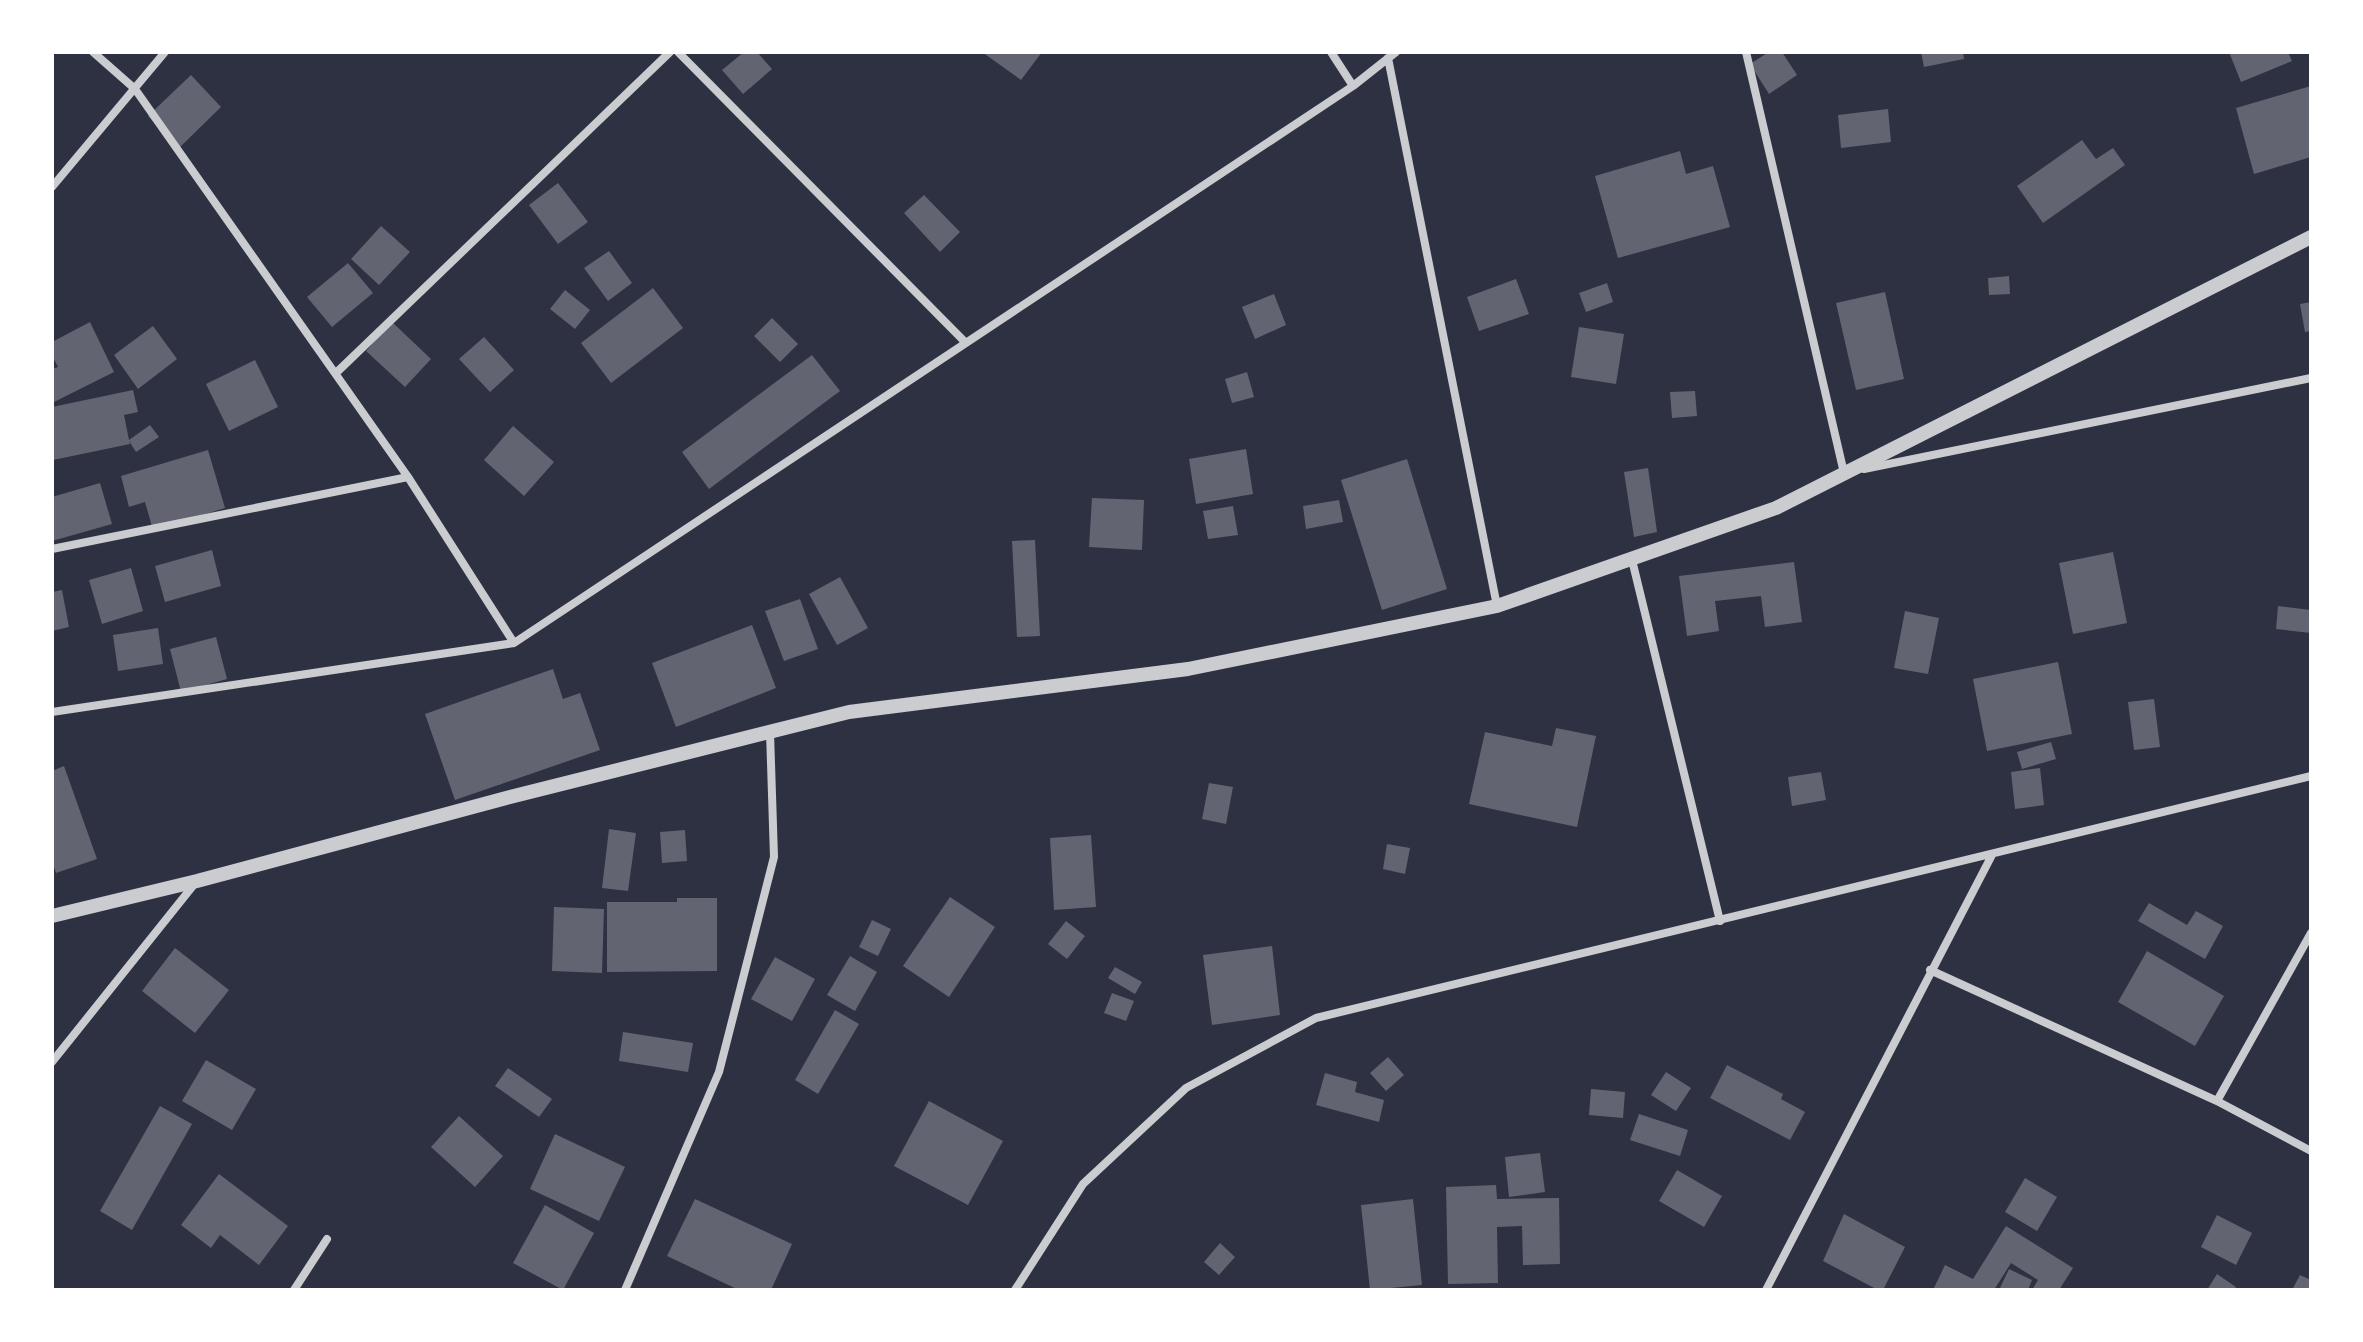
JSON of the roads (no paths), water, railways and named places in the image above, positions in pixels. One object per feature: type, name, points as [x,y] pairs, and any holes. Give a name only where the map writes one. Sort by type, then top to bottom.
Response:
[{"type":"street","points":[[93,52],[135,89],[408,477],[514,643]]},
{"type":"street","points":[[52,187],[165,52]]},
{"type":"street","points":[[336,373],[670,52]]},
{"type":"street","points":[[678,52],[966,343]]},
{"type":"street","points":[[1331,52],[1353,86]]},
{"type":"street","points":[[1746,52],[1844,473]]},
{"type":"street","points":[[52,712],[514,643],[1353,86],[1392,55],[1497,606]]},
{"type":"street","points":[[52,916],[849,712],[1188,669],[1497,606],[1776,508],[2311,237]]},
{"type":"street","points":[[1844,473],[2311,378]]},
{"type":"street","points":[[52,549],[408,477]]},
{"type":"street","points":[[1632,560],[1720,921]]},
{"type":"street","points":[[625,1290],[719,1072],[774,857],[770,732]]},
{"type":"street","points":[[1015,1290],[1083,1184],[1186,1088],[1316,1018],[2311,776]]},
{"type":"street","points":[[1766,1290],[1992,855]]},
{"type":"street","points":[[52,1062],[197,881]]},
{"type":"street","points":[[2217,1101],[2311,933]]},
{"type":"street","points":[[1930,970],[2217,1101],[2311,1151]]},
{"type":"street","points":[[294,1290],[327,1239]]}]
